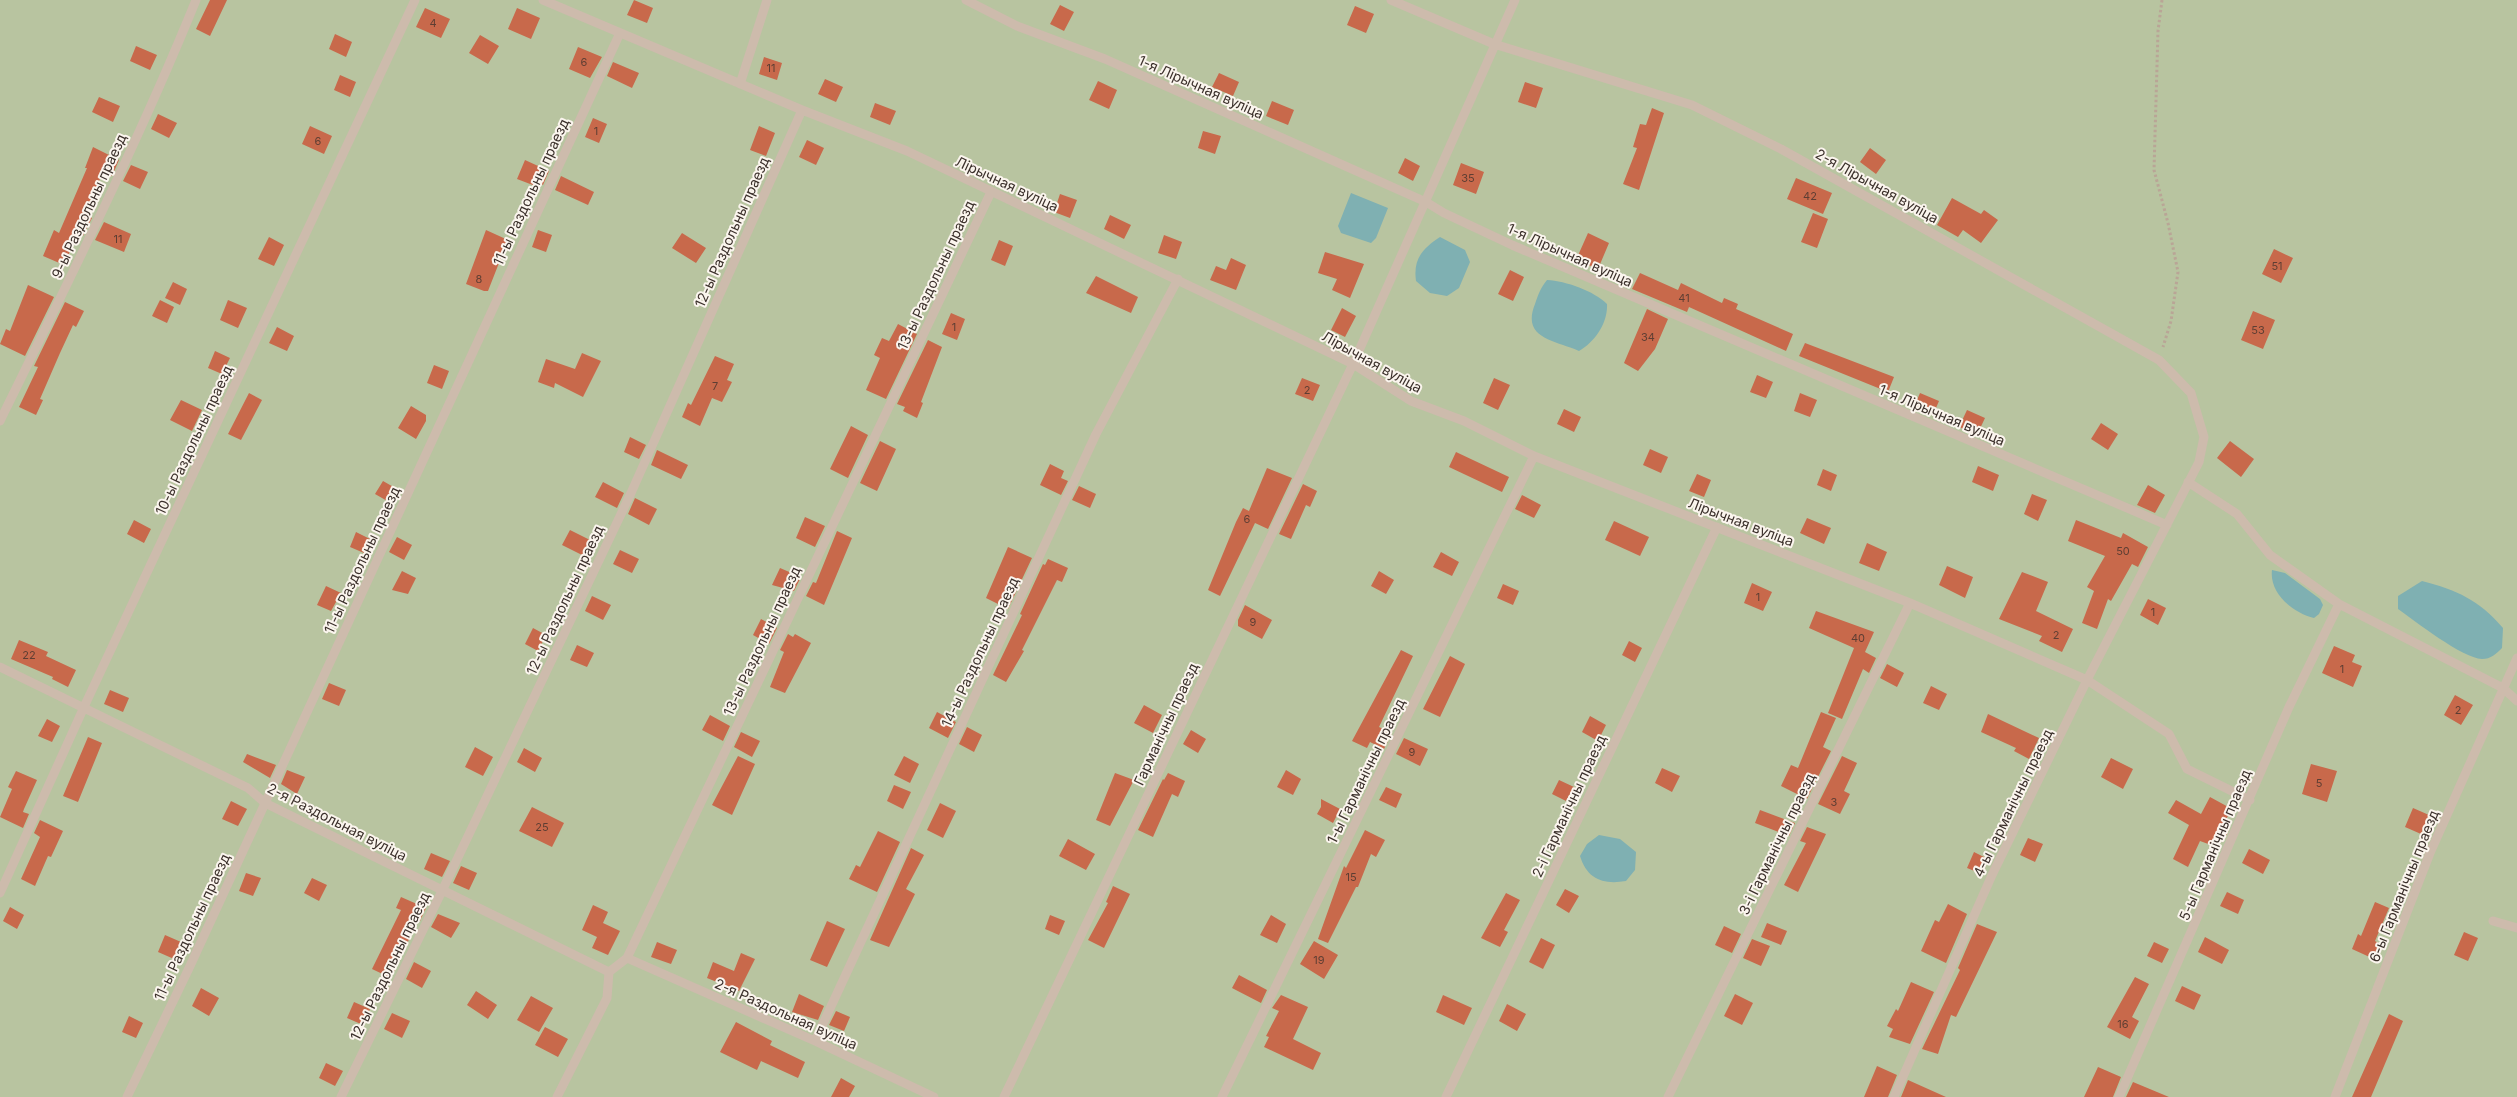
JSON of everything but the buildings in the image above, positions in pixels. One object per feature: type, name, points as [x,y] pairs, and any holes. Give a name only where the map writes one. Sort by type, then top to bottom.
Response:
[{"type":"lane","name":"9-ы Раздольны праезд","points":[[0,421],[85,248],[172,59],[196,0]]},
{"type":"lane","name":"10-ы Раздольны праезд","points":[[0,893],[84,707],[415,0]]},
{"type":"lane","name":"Лірычная вуліца","points":[[543,0],[802,110],[907,151],[1353,364],[1411,401],[1464,421],[1534,456],[1910,603],[2087,680],[2169,734],[2187,769],[2250,800]]},
{"type":"lane","points":[[740,84],[767,0]]},
{"type":"lane","name":"1-я Лірычная вуліца","points":[[966,0],[1017,26],[1105,59],[1426,202],[1444,213],[1512,245],[2167,526]]},
{"type":"lane","name":"2-я Лірычная вуліца","points":[[1391,0],[1494,44],[1692,105],[1789,153],[2159,360],[2191,393],[2204,437],[2199,462],[2167,526]]},
{"type":"lane","name":"Гарманічны праезд","points":[[1004,1097],[1353,364],[1515,0]]},
{"type":"lane","name":"11-ы Раздольны праезд","points":[[127,1097],[265,803],[620,33]]},
{"type":"lane","name":"12-ы Раздольны праезд","points":[[341,1097],[442,891],[631,493],[802,110]]},
{"type":"lane","name":"13-ы Раздольны праезд","points":[[609,972],[627,958],[991,192]]},
{"type":"lane","name":"14-ы Раздольны праезд","points":[[816,1041],[1096,434],[1178,279]]},
{"type":"lane","name":"1-ы Гарманічны праезд","points":[[1222,1097],[1534,456]]},
{"type":"lane","points":[[2188,482],[2237,514],[2270,555],[2339,604],[2503,688],[2517,701]]},
{"type":"lane","name":"4-ы Гарманічны праезд","points":[[1894,1097],[1992,875],[2087,680],[2167,526]]},
{"type":"lane","name":"2-і Гарманічны праезд","points":[[1446,1097],[1717,527]]},
{"type":"lane","name":"3-і Гарманічны праезд","points":[[1668,1097],[1910,603]]},
{"type":"lane","name":"5-ы Гарманічны праезд","points":[[2119,1097],[2289,707],[2339,604]]},
{"type":"lane","name":"6-ы Гарманічны праезд","points":[[2335,1097],[2430,853],[2517,658]]},
{"type":"lane","name":"2-я Раздольная вуліца","points":[[0,667],[248,788],[265,803],[609,972]]},
{"type":"lane","points":[[2493,920],[2517,928]]},
{"type":"lane","name":"2-я Раздольная вуліца","points":[[627,958],[816,1041],[934,1097]]},
{"type":"lane","points":[[557,1097],[607,998],[609,972]]},
{"type":"path","points":[[2159,360],[2171,321],[2178,272],[2154,170],[2158,31],[2162,0]]},
{"type":"green space","points":[[0,0],[2517,0],[2517,1097],[0,1097]]},
{"type":"water","points":[[1351,193],[1388,208],[1376,238],[1371,243],[1341,233],[1338,226]]},
{"type":"water","points":[[1440,237],[1465,250],[1470,262],[1459,288],[1447,296],[1430,293],[1416,281],[1415,273],[1420,255]]},
{"type":"water","points":[[1547,280],[1563,282],[1579,288],[1595,295],[1607,304],[1603,325],[1590,343],[1579,351],[1551,341],[1536,331],[1533,325],[1532,316],[1535,304]]},
{"type":"water","points":[[2272,570],[2285,573],[2320,599],[2323,605],[2319,614],[2314,618],[2298,612],[2284,601],[2274,586]]},
{"type":"water","points":[[2422,581],[2457,592],[2485,610],[2503,628],[2502,648],[2488,658],[2473,657],[2451,646],[2398,609],[2398,596]]},
{"type":"water","points":[[1599,835],[1620,839],[1636,852],[1635,870],[1626,881],[1610,882],[1597,879],[1583,864],[1580,856],[1587,844]]}]
